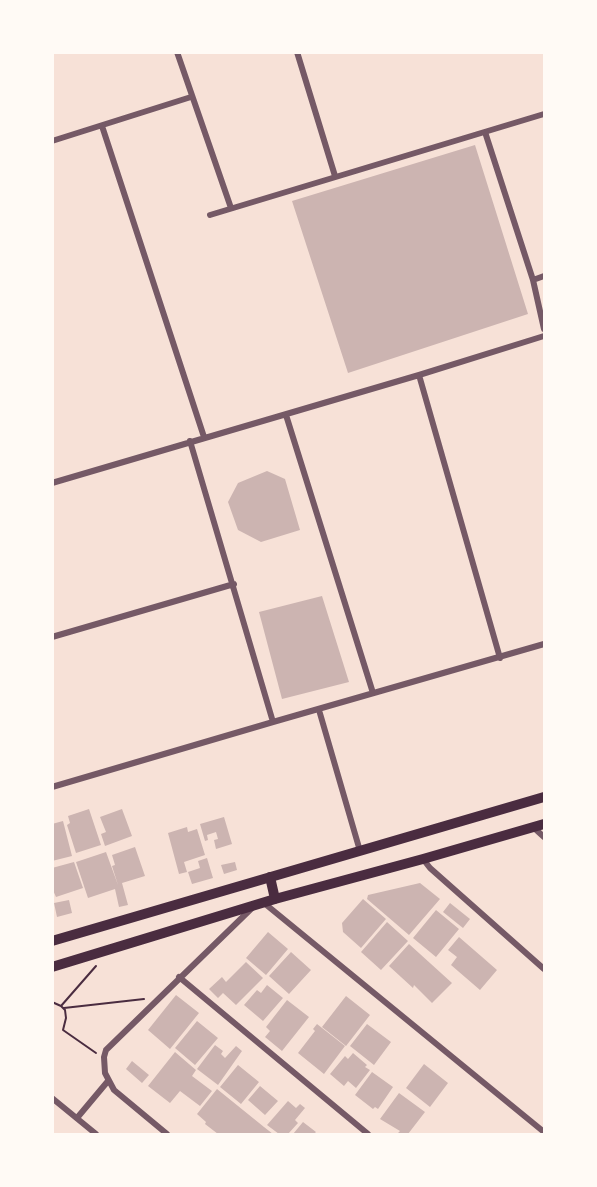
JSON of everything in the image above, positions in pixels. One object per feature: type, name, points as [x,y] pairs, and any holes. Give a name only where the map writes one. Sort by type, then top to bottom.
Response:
[{"type":"main road","points":[[52,941],[544,797]]},
{"type":"main road","points":[[52,968],[275,898],[423,860],[539,826]]},
{"type":"main road","points":[[270,877],[275,898]]},
{"type":"street","points":[[177,52],[231,208]]},
{"type":"street","points":[[300,53],[335,176]]},
{"type":"street","points":[[52,141],[191,97]]},
{"type":"street","points":[[210,215],[544,114]]},
{"type":"street","points":[[102,126],[204,437]]},
{"type":"street","points":[[485,132],[533,280],[544,329]]},
{"type":"street","points":[[533,280],[544,276]]},
{"type":"street","points":[[52,483],[190,441],[286,415],[544,336]]},
{"type":"street","points":[[419,375],[500,658]]},
{"type":"street","points":[[286,415],[373,693]]},
{"type":"street","points":[[190,441],[273,722]]},
{"type":"street","points":[[52,637],[234,584]]},
{"type":"street","points":[[52,787],[544,644]]},
{"type":"street","points":[[319,710],[360,851]]},
{"type":"street","points":[[539,826],[544,837]]},
{"type":"street","points":[[423,860],[544,969]]},
{"type":"street","points":[[167,1134],[121,1097],[108,1081],[104,1057],[110,1044],[259,904],[544,1132]]},
{"type":"street","points":[[179,977],[368,1134]]},
{"type":"street","points":[[77,1118],[108,1081]]},
{"type":"street","points":[[52,1098],[96,1134]]},
{"type":"path","points":[[63,1007],[110,950]]},
{"type":"path","points":[[52,1002],[63,1007],[158,998]]},
{"type":"path","points":[[63,1007],[66,1014],[63,1030],[86,1048],[104,1057]]},
{"type":"building","points":[[475,145],[528,314],[348,373],[292,201]]},
{"type":"building","points":[[267,471],[285,479],[300,530],[261,542],[238,530],[228,502],[238,483]]},
{"type":"building","points":[[322,596],[349,682],[282,699],[259,612]]},
{"type":"building","points":[[89,809],[101,845],[76,853],[67,825],[70,823],[68,816]]},
{"type":"building","points":[[122,809],[132,836],[105,846],[101,834],[106,832],[100,817]]},
{"type":"building","points":[[224,817],[232,844],[216,849],[214,840],[218,839],[216,832],[207,835],[208,840],[205,841],[200,824]]},
{"type":"building","points":[[63,821],[72,856],[52,861],[52,824]]},
{"type":"building","points":[[187,827],[188,832],[197,829],[205,855],[184,862],[187,872],[179,874],[168,833]]},
{"type":"building","points":[[135,847],[145,876],[122,883],[128,905],[119,907],[115,889],[88,898],[76,862],[106,852],[118,885],[112,866],[115,865],[112,855]]},
{"type":"building","points":[[207,858],[213,878],[192,884],[188,872],[200,868],[198,861]]},
{"type":"building","points":[[74,862],[83,888],[56,897],[52,888],[52,868]]},
{"type":"building","points":[[235,862],[237,870],[224,874],[221,865]]},
{"type":"building","points":[[420,883],[440,899],[409,935],[367,899],[368,895]]},
{"type":"building","points":[[363,899],[386,919],[361,948],[343,932],[342,923]]},
{"type":"building","points":[[69,900],[72,913],[57,917],[54,903]]},
{"type":"building","points":[[450,903],[470,919],[463,928],[443,912]]},
{"type":"building","points":[[436,910],[459,929],[436,957],[413,938]]},
{"type":"building","points":[[387,922],[408,941],[381,970],[361,952]]},
{"type":"building","points":[[268,932],[288,949],[266,975],[246,958]]},
{"type":"building","points":[[459,937],[497,970],[480,990],[451,965],[457,957],[448,950]]},
{"type":"building","points":[[409,944],[452,983],[432,1003],[414,985],[413,988],[389,966]]},
{"type":"building","points":[[291,952],[311,970],[289,994],[269,976]]},
{"type":"building","points":[[246,962],[263,978],[236,1005],[223,993],[218,998],[209,989],[222,977],[226,982]]},
{"type":"building","points":[[267,985],[283,998],[263,1021],[244,1005],[257,990],[261,993]]},
{"type":"building","points":[[176,995],[199,1013],[170,1049],[148,1030]]},
{"type":"building","points":[[346,996],[370,1015],[346,1046],[322,1027]]},
{"type":"building","points":[[287,1000],[309,1017],[282,1051],[265,1037],[270,1031],[266,1027]]},
{"type":"building","points":[[197,1021],[218,1038],[195,1065],[175,1048]]},
{"type":"building","points":[[317,1024],[345,1046],[324,1074],[298,1053],[315,1031],[313,1029]]},
{"type":"building","points":[[367,1024],[391,1042],[374,1065],[350,1046]]},
{"type":"building","points":[[215,1045],[223,1051],[221,1054],[225,1058],[236,1046],[242,1051],[218,1085],[197,1069]]},
{"type":"building","points":[[175,1052],[196,1070],[192,1076],[212,1091],[200,1106],[180,1091],[170,1103],[148,1086]]},
{"type":"building","points":[[353,1053],[370,1070],[356,1088],[348,1081],[344,1086],[330,1074],[345,1056],[348,1059]]},
{"type":"building","points":[[132,1061],[149,1075],[142,1083],[126,1069]]},
{"type":"building","points":[[424,1064],[448,1083],[430,1107],[406,1088]]},
{"type":"building","points":[[238,1065],[259,1082],[241,1104],[220,1087]]},
{"type":"building","points":[[372,1072],[393,1087],[378,1109],[375,1107],[373,1109],[355,1095]]},
{"type":"building","points":[[260,1086],[278,1101],[265,1115],[248,1100]]},
{"type":"building","points":[[217,1089],[273,1134],[218,1134],[205,1124],[206,1122],[197,1114]]},
{"type":"building","points":[[399,1093],[425,1112],[408,1134],[397,1134],[400,1131],[380,1119]]},
{"type":"building","points":[[288,1101],[296,1108],[300,1104],[305,1108],[295,1120],[298,1123],[288,1134],[279,1134],[267,1125]]},
{"type":"building","points":[[303,1122],[316,1132],[314,1134],[293,1134]]}]
